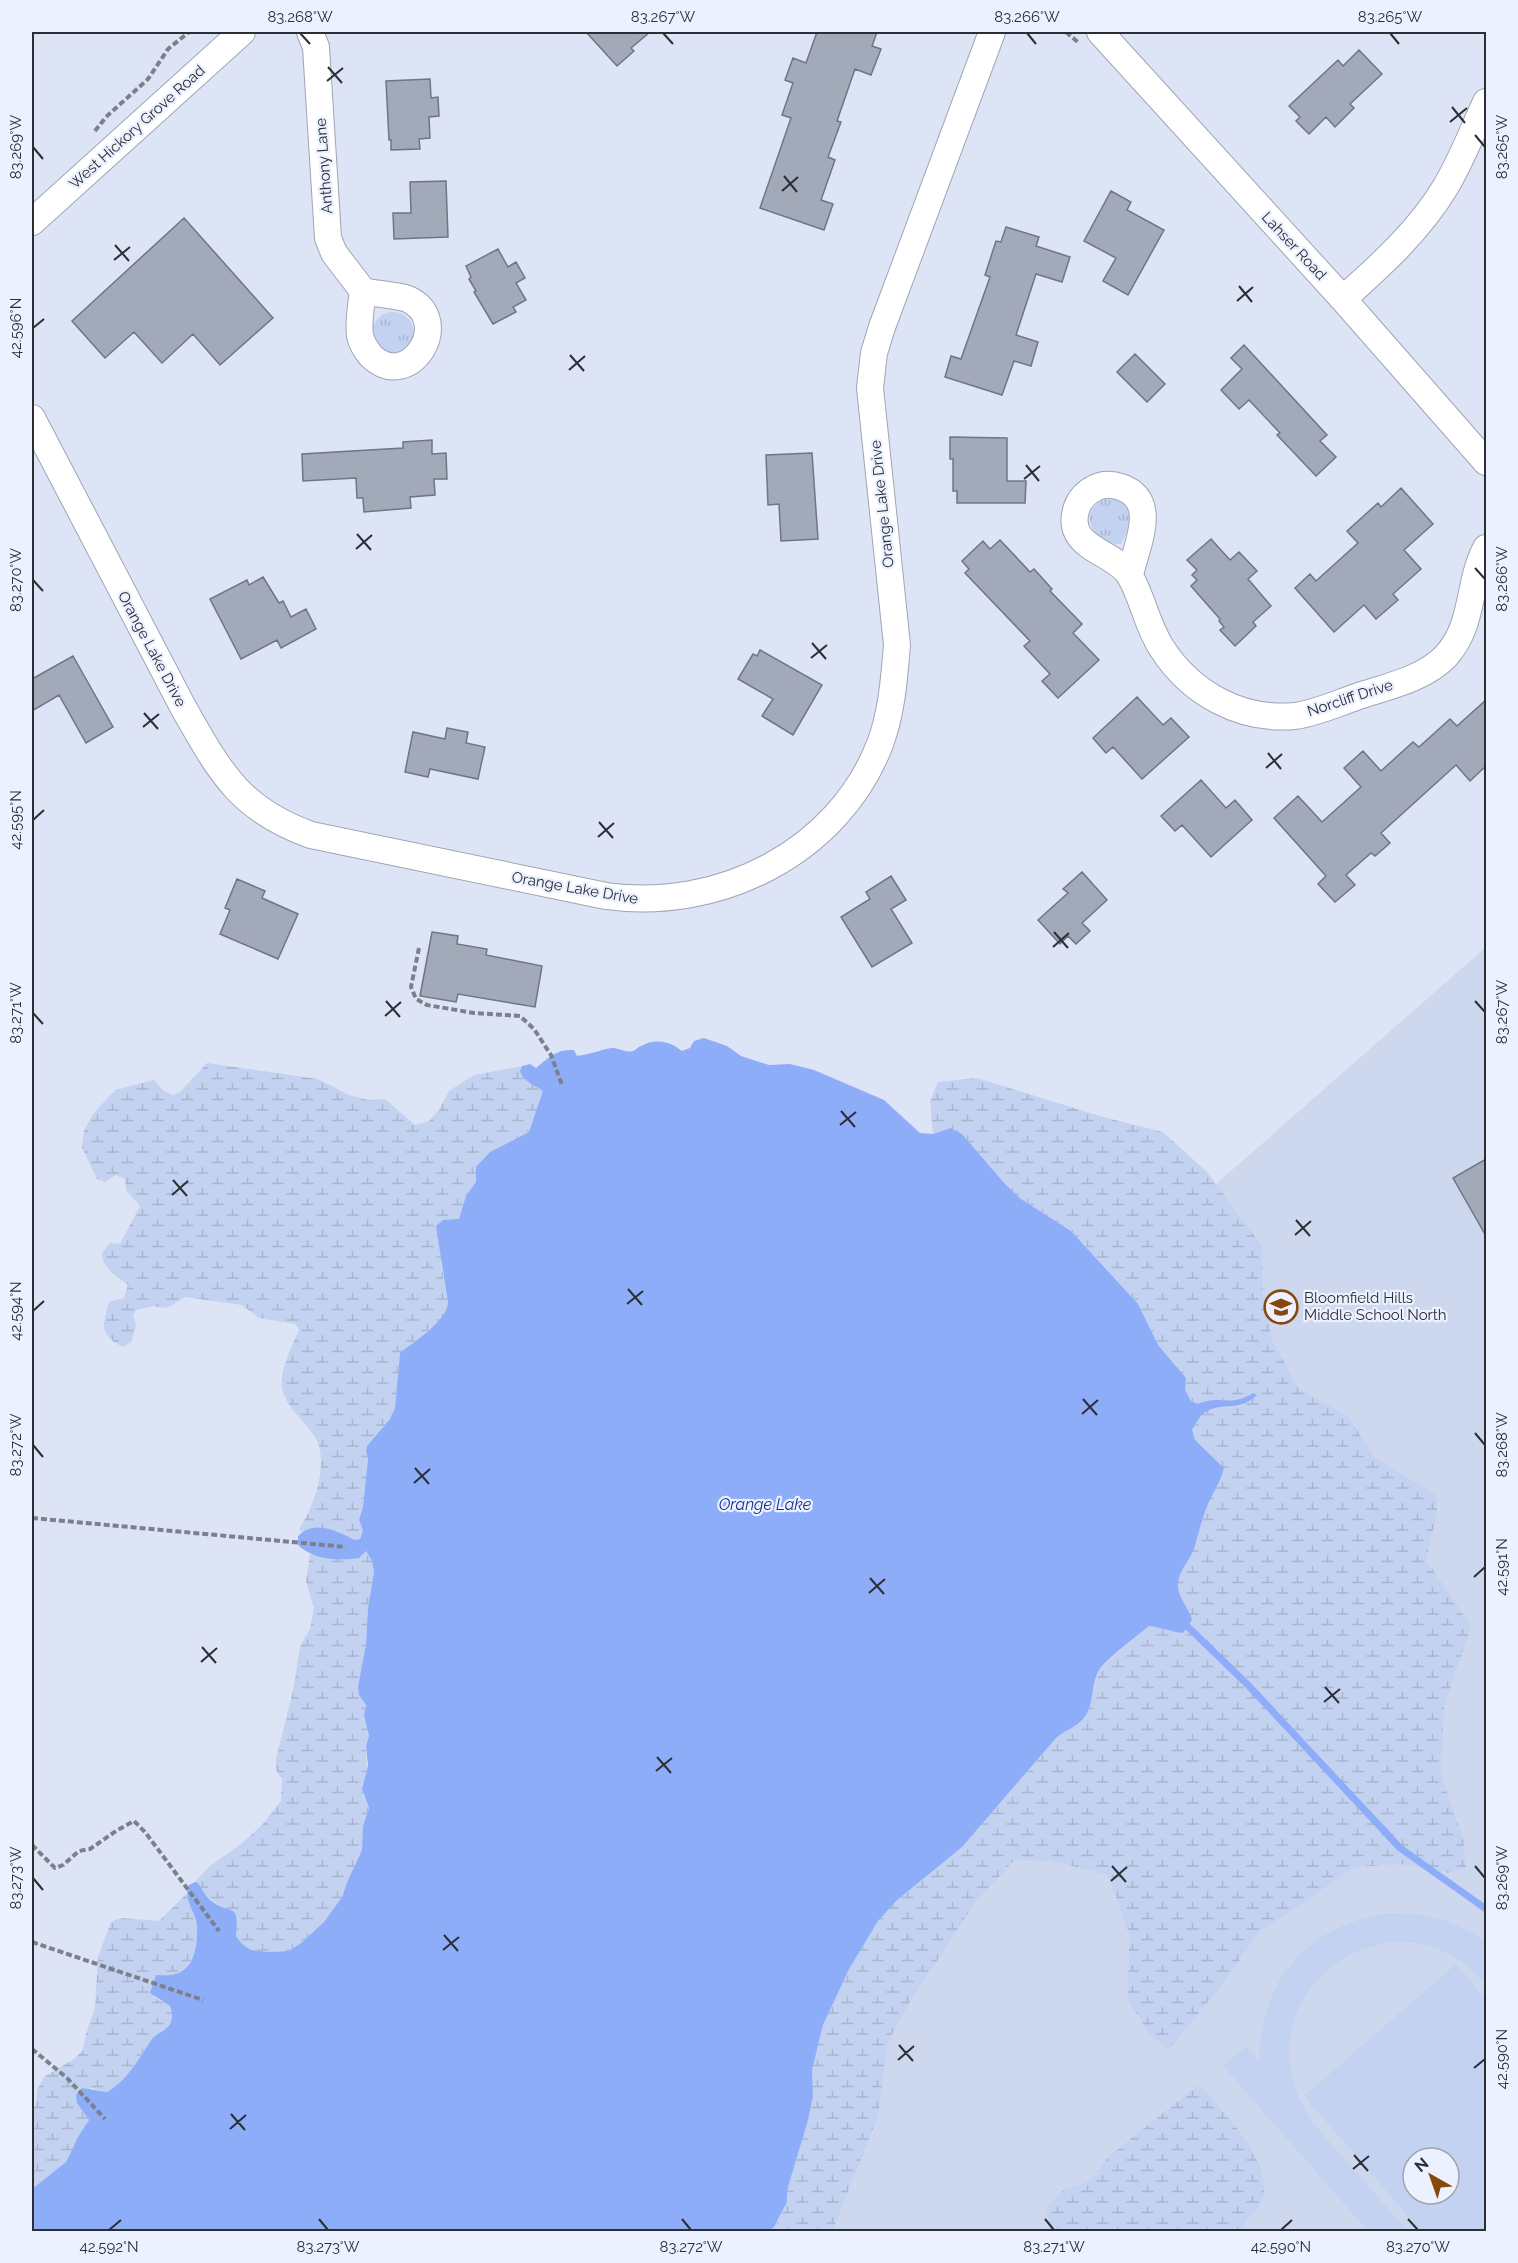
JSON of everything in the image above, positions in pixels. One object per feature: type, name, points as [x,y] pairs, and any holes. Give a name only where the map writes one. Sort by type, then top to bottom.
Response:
[{"type":"street","name":"West Hickory Grove Road","points":[[32,222],[242,32]]},
{"type":"street","name":"Anthony Lane","points":[[310,32],[316,47],[328,238],[339,261],[363,291]]},
{"type":"street","name":"Orange Lake Drive","points":[[32,418],[183,707],[208,750],[242,796],[273,818],[289,827],[319,837],[634,900],[657,900],[699,894],[744,880],[790,854],[822,829],[854,790],[879,745],[888,718],[894,685],[897,645],[870,388],[874,353],[918,227],[992,32]]},
{"type":"street","name":"Lahser Road","points":[[1100,32],[1343,299],[1486,462]]},
{"type":"street","points":[[1343,299],[1398,246],[1437,200],[1458,163],[1486,102]]},
{"type":"street","name":"Norcliff Drive","points":[[1130,574],[1148,622],[1161,646],[1176,668],[1203,693],[1232,708],[1267,716],[1297,715],[1320,710],[1413,678],[1430,669],[1445,657],[1459,640],[1467,621],[1475,579],[1486,548]]},
{"type":"path","points":[[91,135],[106,117],[148,79],[168,49],[189,32]]},
{"type":"path","points":[[419,948],[411,987],[416,999],[427,1005],[520,1016],[534,1029],[551,1055],[562,1085]]},
{"type":"path","points":[[32,1518],[346,1547]]},
{"type":"path","points":[[32,1845],[42,1858],[55,1868],[63,1865],[79,1851],[90,1849],[134,1821],[145,1832],[219,1931]]},
{"type":"path","points":[[32,1942],[203,2000]]},
{"type":"path","points":[[32,2049],[67,2078],[105,2119]]},
{"type":"shaded area","name":"Bloomfield Hills Middle School North","points":[[1486,947],[1486,2231],[238,2232],[666,1667]]},
{"type":"green space","points":[[393,312],[408,318],[414,333],[408,348],[393,354],[378,348],[372,333],[378,318]]},
{"type":"green space","points":[[1105,499],[1115,500],[1127,507],[1128,529],[1121,544],[1104,539],[1092,527],[1091,512]]},
{"type":"green space","points":[[207,1063],[318,1079],[349,1095],[368,1100],[385,1099],[415,1125],[429,1121],[439,1110],[449,1091],[474,1075],[522,1066],[520,1071],[527,1081],[544,1091],[529,1132],[490,1152],[476,1183],[466,1196],[459,1220],[443,1220],[441,1263],[448,1310],[438,1322],[400,1353],[395,1408],[390,1419],[367,1446],[368,1459],[363,1507],[359,1520],[363,1530],[359,1539],[355,1540],[322,1529],[302,1532],[299,1529],[315,1497],[321,1459],[315,1437],[287,1401],[282,1387],[285,1365],[299,1330],[296,1324],[259,1318],[242,1305],[185,1297],[165,1308],[153,1306],[136,1310],[133,1316],[136,1324],[132,1341],[123,1347],[109,1338],[104,1328],[109,1302],[124,1298],[128,1285],[107,1267],[102,1253],[110,1243],[120,1244],[140,1206],[126,1190],[125,1179],[116,1175],[105,1182],[97,1179],[82,1147],[84,1131],[93,1114],[115,1090],[154,1080],[164,1091],[173,1095],[180,1092]]},
{"type":"green space","points":[[977,1078],[1103,1117],[1163,1132],[1207,1172],[1262,1246],[1263,1292],[1272,1340],[1299,1389],[1349,1417],[1373,1456],[1436,1495],[1437,1514],[1426,1560],[1471,1626],[1444,1707],[1441,1775],[1463,1837],[1466,1867],[1448,1873],[1401,1864],[1355,1867],[1258,1933],[1225,1981],[1169,2049],[1150,2035],[1128,2000],[1129,1933],[1108,1875],[1052,1861],[1015,1860],[976,1901],[908,2005],[888,2042],[878,2117],[832,2231],[770,2232],[785,2207],[787,2190],[813,2097],[812,2070],[823,2025],[849,1969],[878,1921],[896,1901],[962,1847],[1056,1738],[1065,1730],[1076,1726],[1089,1710],[1099,1670],[1149,1626],[1160,1627],[1175,1633],[1188,1627],[1189,1611],[1179,1591],[1178,1580],[1193,1551],[1211,1495],[1222,1479],[1219,1462],[1195,1440],[1192,1430],[1203,1413],[1208,1410],[1242,1406],[1253,1393],[1238,1400],[1213,1400],[1198,1404],[1191,1401],[1187,1396],[1178,1367],[1158,1345],[1138,1304],[1071,1231],[1021,1199],[962,1134],[951,1128],[933,1134],[930,1101],[938,1082]]},
{"type":"green space","points":[[366,1551],[372,1561],[374,1572],[368,1608],[366,1644],[358,1687],[359,1695],[366,1705],[364,1715],[369,1736],[366,1746],[367,1776],[363,1794],[369,1808],[363,1826],[362,1850],[342,1897],[324,1922],[301,1943],[289,1951],[251,1950],[236,1936],[235,1914],[210,1899],[195,1882],[210,1866],[241,1844],[262,1825],[281,1801],[282,1779],[276,1770],[276,1759],[293,1691],[300,1646],[310,1629],[314,1608],[306,1581],[310,1554],[323,1557]]},
{"type":"green space","points":[[186,1894],[196,1928],[194,1955],[184,1970],[170,1975],[156,1975],[154,1997],[170,2006],[172,2020],[170,2024],[152,2039],[132,2068],[115,2087],[107,2092],[90,2088],[83,2112],[89,2120],[66,2162],[32,2189],[32,2109],[36,2104],[37,2090],[44,2077],[74,2059],[83,2050],[95,2008],[98,1957],[111,1922],[120,1918],[159,1921]]},
{"type":"green space","points":[[1389,1913],[1416,1914],[1440,1919],[1475,1934],[1486,1942],[1486,1984],[1447,1953],[1406,1942],[1365,1948],[1330,1968],[1304,1999],[1290,2038],[1294,2083],[1318,2129],[1408,2231],[1368,2231],[1223,2066],[1246,2046],[1259,2061],[1268,2005],[1279,1981],[1294,1961],[1313,1943],[1360,1919]]},
{"type":"green space","points":[[1456,1964],[1486,1999],[1486,2231],[1421,2231],[1304,2096]]},
{"type":"green space","points":[[1197,2086],[1202,2088],[1235,2125],[1255,2155],[1261,2171],[1264,2186],[1262,2201],[1246,2222],[1243,2231],[1049,2231],[1047,2208],[1050,2203],[1065,2189],[1087,2182],[1094,2177],[1108,2157]]},
{"type":"water","name":"Orange Lake","points":[[704,1038],[727,1046],[741,1056],[769,1065],[790,1064],[814,1070],[884,1100],[920,1133],[933,1134],[951,1128],[962,1134],[1006,1185],[1021,1199],[1071,1231],[1138,1304],[1158,1345],[1186,1378],[1185,1390],[1191,1401],[1198,1404],[1213,1400],[1238,1400],[1253,1393],[1257,1395],[1238,1405],[1214,1408],[1205,1412],[1192,1430],[1195,1440],[1224,1468],[1206,1509],[1194,1549],[1178,1582],[1180,1596],[1192,1620],[1183,1633],[1149,1626],[1108,1659],[1096,1676],[1089,1708],[1083,1719],[1056,1738],[962,1847],[896,1901],[878,1921],[849,1969],[823,2025],[812,2070],[813,2096],[787,2190],[787,2202],[770,2231],[32,2231],[32,2189],[66,2162],[89,2120],[77,2103],[76,2095],[82,2088],[107,2092],[115,2087],[132,2068],[152,2039],[172,2020],[170,2006],[150,1993],[156,1975],[170,1975],[182,1971],[188,1966],[195,1952],[197,1928],[187,1894],[189,1885],[198,1883],[209,1899],[235,1913],[236,1936],[251,1950],[289,1951],[324,1922],[342,1897],[362,1850],[363,1826],[369,1808],[362,1789],[368,1766],[366,1746],[369,1736],[364,1715],[366,1705],[359,1695],[358,1687],[366,1644],[368,1608],[374,1572],[372,1561],[366,1551],[359,1558],[351,1559],[335,1559],[311,1554],[298,1545],[298,1536],[312,1528],[319,1527],[334,1530],[355,1540],[360,1539],[363,1530],[359,1520],[363,1507],[368,1459],[367,1446],[390,1419],[395,1408],[400,1353],[436,1324],[448,1303],[436,1226],[443,1220],[459,1219],[466,1196],[476,1182],[476,1167],[490,1152],[529,1132],[543,1091],[524,1078],[520,1071],[522,1066],[530,1064],[536,1068],[549,1057],[563,1051],[574,1050],[577,1056],[610,1048],[630,1051],[657,1041],[673,1045],[682,1051],[690,1048],[694,1041]]},
{"type":"building","points":[[586,32],[650,32],[631,48],[634,51],[617,66]]},
{"type":"building","points":[[817,32],[877,32],[872,46],[881,49],[871,75],[855,69],[837,121],[841,122],[828,157],[835,160],[821,200],[833,204],[824,230],[760,208],[791,118],[782,115],[793,83],[785,80],[793,58],[806,63]]},
{"type":"building","points":[[1359,50],[1382,74],[1350,104],[1354,108],[1335,127],[1326,117],[1309,134],[1296,121],[1300,117],[1289,106],[1338,60],[1343,66]]},
{"type":"building","points":[[430,79],[431,98],[438,97],[439,116],[429,117],[430,138],[419,139],[420,149],[391,150],[386,81]]},
{"type":"building","points":[[446,181],[448,237],[394,239],[393,213],[411,213],[410,182]]},
{"type":"building","points":[[1111,191],[1131,202],[1127,210],[1164,230],[1128,295],[1103,281],[1116,258],[1084,241]]},
{"type":"building","points":[[184,218],[273,318],[220,365],[193,334],[162,363],[134,332],[105,358],[72,321]]},
{"type":"building","points":[[1006,227],[1039,237],[1036,246],[1070,257],[1062,282],[1036,274],[1016,335],[1038,342],[1031,366],[1014,361],[1002,395],[945,377],[951,356],[961,359],[990,277],[985,275],[996,241],[1001,242]]},
{"type":"building","points":[[498,249],[508,267],[516,262],[525,278],[516,283],[526,300],[513,307],[516,312],[493,324],[474,292],[476,291],[469,279],[471,277],[466,266]]},
{"type":"building","points":[[1244,345],[1327,435],[1320,441],[1336,457],[1316,476],[1277,435],[1280,433],[1249,400],[1239,409],[1221,390],[1242,369],[1231,358]]},
{"type":"building","points":[[1135,354],[1165,384],[1147,402],[1117,372]]},
{"type":"building","points":[[950,437],[1007,438],[1007,481],[1026,481],[1025,503],[957,503],[957,491],[953,491]]},
{"type":"building","points":[[432,440],[432,454],[446,453],[447,479],[434,479],[435,495],[410,497],[411,508],[364,512],[363,498],[357,498],[356,478],[303,481],[302,454],[403,448],[403,442]]},
{"type":"building","points":[[812,453],[818,539],[781,541],[779,504],[768,505],[766,455]]},
{"type":"building","points":[[1401,488],[1433,524],[1404,550],[1421,569],[1393,594],[1398,600],[1376,619],[1364,605],[1334,632],[1295,588],[1310,574],[1316,581],[1358,543],[1347,531],[1378,503],[1381,507]]},
{"type":"building","points":[[1211,539],[1230,560],[1239,552],[1257,571],[1248,579],[1271,606],[1253,622],[1256,626],[1235,646],[1220,630],[1224,627],[1220,619],[1191,586],[1197,580],[1192,575],[1197,570],[1187,560]]},
{"type":"building","points":[[1000,540],[1030,572],[1034,569],[1052,589],[1050,591],[1082,624],[1073,633],[1099,660],[1058,698],[1042,681],[1050,674],[1024,646],[1030,641],[965,573],[969,569],[962,561],[983,541],[990,549]]},
{"type":"building","points":[[263,577],[279,603],[283,601],[291,617],[306,609],[316,629],[281,648],[277,640],[241,659],[210,599],[247,580],[249,585]]},
{"type":"building","points":[[760,650],[822,685],[793,735],[762,716],[773,699],[738,679],[753,654],[757,656]]},
{"type":"building","points":[[73,656],[113,727],[86,743],[59,695],[32,711],[32,679]]},
{"type":"building","points":[[1137,697],[1163,725],[1171,718],[1189,737],[1142,779],[1113,747],[1106,753],[1093,738]]},
{"type":"building","points":[[1486,700],[1486,766],[1470,781],[1456,765],[1381,833],[1390,843],[1375,856],[1371,853],[1346,875],[1355,885],[1335,902],[1318,884],[1326,876],[1274,818],[1298,796],[1322,822],[1361,787],[1344,768],[1363,751],[1381,771],[1413,742],[1419,747],[1450,719],[1457,726]]},
{"type":"building","points":[[447,728],[468,732],[466,743],[485,747],[478,779],[430,769],[428,777],[405,772],[413,732],[445,739]]},
{"type":"building","points":[[1201,780],[1226,808],[1235,800],[1252,820],[1211,857],[1182,825],[1175,831],[1161,816]]},
{"type":"building","points":[[1082,872],[1107,900],[1082,923],[1090,931],[1076,944],[1068,936],[1060,944],[1038,920],[1068,893],[1063,889]]},
{"type":"building","points":[[891,876],[906,900],[891,909],[912,943],[872,967],[841,917],[870,899],[866,892]]},
{"type":"building","points":[[237,879],[265,891],[262,898],[298,914],[278,959],[220,934],[230,910],[225,908]]},
{"type":"building","points":[[432,932],[458,936],[457,944],[487,949],[486,955],[542,966],[535,1007],[458,994],[456,1002],[420,996]]},
{"type":"building","points":[[1486,1159],[1486,1236],[1453,1178]]},
{"type":"waterway","points":[[1188,1627],[1248,1685],[1400,1848],[1486,1909]]},
{"type":"place","name":"Bloomfield Hills Middle School North","points":[[1281,1307]]}]
